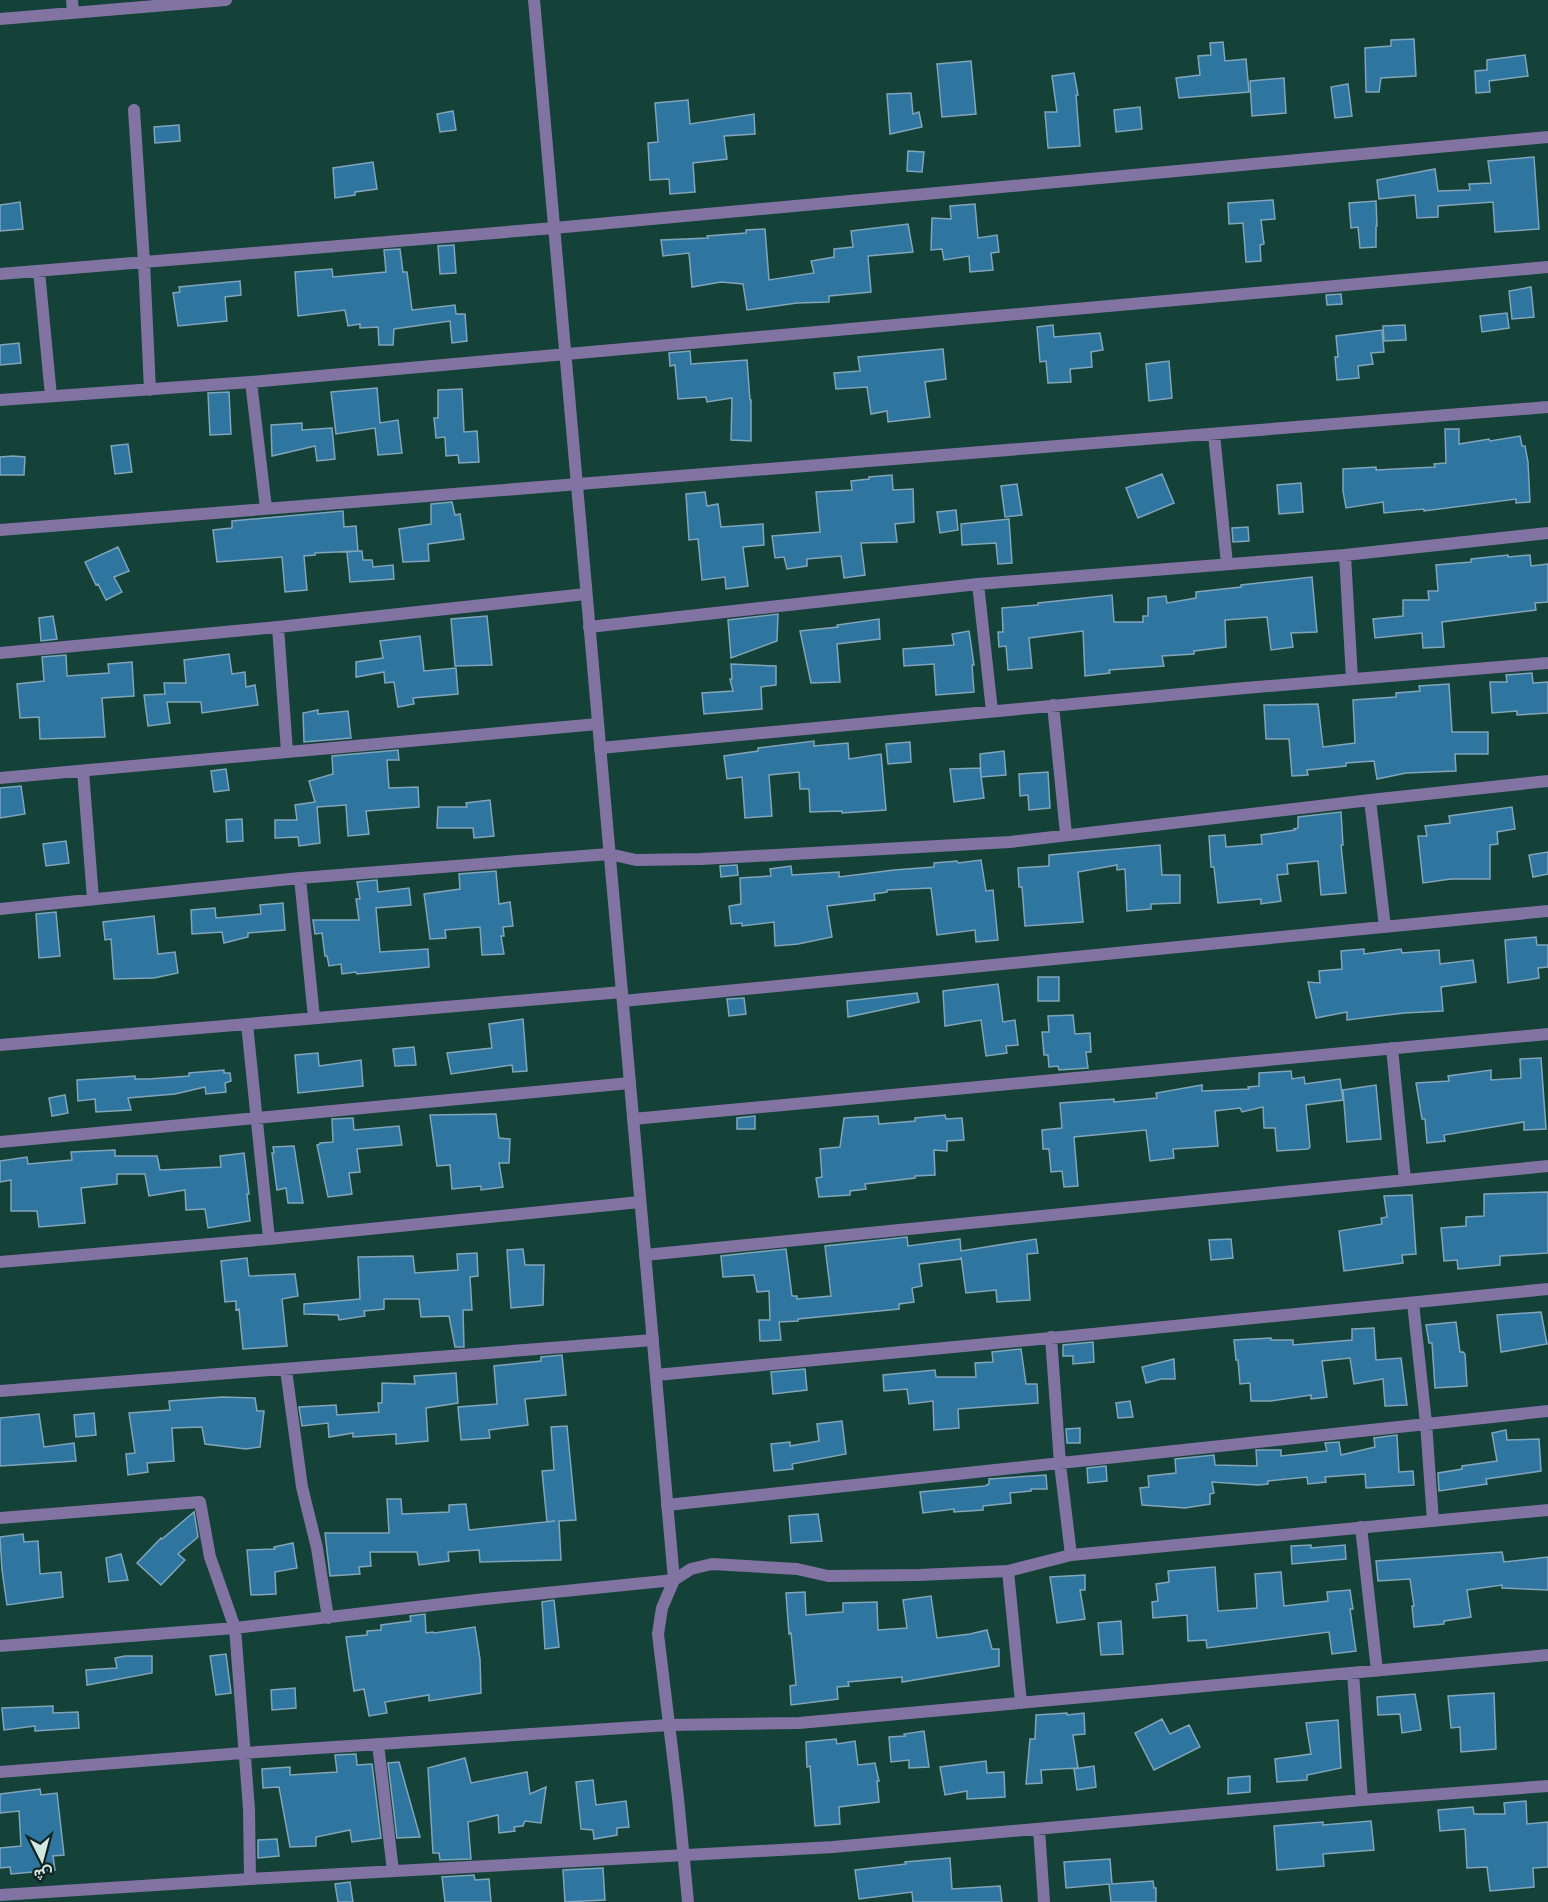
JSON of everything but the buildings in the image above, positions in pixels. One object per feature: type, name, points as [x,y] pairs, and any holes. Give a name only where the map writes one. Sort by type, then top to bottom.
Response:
[{"type":"street","points":[[72,0],[73,13]]},
{"type":"street","points":[[0,19],[180,2],[226,0]]},
{"type":"street","points":[[534,0],[674,1580],[662,1608],[658,1634],[688,1902]]},
{"type":"street","points":[[134,110],[150,390]]},
{"type":"street","points":[[0,274],[554,228],[1548,137]]},
{"type":"street","points":[[0,400],[250,382],[1548,267]]},
{"type":"street","points":[[39,271],[51,396]]},
{"type":"street","points":[[250,382],[266,508]]},
{"type":"street","points":[[0,530],[1548,407]]},
{"type":"street","points":[[1214,434],[1227,564]]},
{"type":"street","points":[[589,627],[978,584],[1345,555],[1548,533]]},
{"type":"street","points":[[1345,555],[1352,679]]},
{"type":"street","points":[[978,584],[992,711]]},
{"type":"street","points":[[0,652],[278,627],[586,594]]},
{"type":"street","points":[[278,627],[287,752]]},
{"type":"street","points":[[600,748],[1053,705],[1548,663]]},
{"type":"street","points":[[1053,705],[1066,834]]},
{"type":"street","points":[[0,778],[598,724]]},
{"type":"street","points":[[82,771],[93,899]]},
{"type":"street","points":[[0,909],[300,878],[609,854],[636,860],[701,859],[1010,842],[1548,781]]},
{"type":"street","points":[[1370,800],[1385,927]]},
{"type":"street","points":[[300,878],[314,1018]]},
{"type":"street","points":[[0,1045],[314,1018],[622,997],[1548,911]]},
{"type":"street","points":[[247,1024],[269,1239]]},
{"type":"street","points":[[633,1119],[1548,1034]]},
{"type":"street","points":[[1392,1048],[1405,1180]]},
{"type":"street","points":[[0,1142],[630,1083]]},
{"type":"street","points":[[645,1255],[1548,1166]]},
{"type":"street","points":[[0,1262],[269,1239],[640,1202]]},
{"type":"street","points":[[656,1375],[1548,1289]]},
{"type":"street","points":[[1413,1303],[1426,1423],[1433,1521]]},
{"type":"street","points":[[1051,1337],[1060,1464],[1071,1556]]},
{"type":"street","points":[[0,1391],[653,1340]]},
{"type":"street","points":[[286,1370],[303,1486],[317,1548],[328,1618]]},
{"type":"street","points":[[667,1505],[1548,1411]]},
{"type":"street","points":[[0,1518],[200,1502],[210,1557],[235,1628],[249,1809],[250,1879]]},
{"type":"street","points":[[0,1646],[235,1628],[674,1580],[691,1569],[712,1564],[797,1569],[828,1576],[1008,1571],[1071,1556],[1548,1510]]},
{"type":"street","points":[[1361,1527],[1377,1671]]},
{"type":"street","points":[[1008,1571],[1021,1703]]},
{"type":"street","points":[[0,1772],[243,1753],[669,1725],[799,1723],[1548,1655]]},
{"type":"street","points":[[1353,1673],[1362,1800]]},
{"type":"street","points":[[378,1744],[393,1871]]},
{"type":"street","points":[[0,1895],[833,1847],[1362,1800],[1548,1786]]},
{"type":"street","points":[[1039,1829],[1044,1902]]}]
